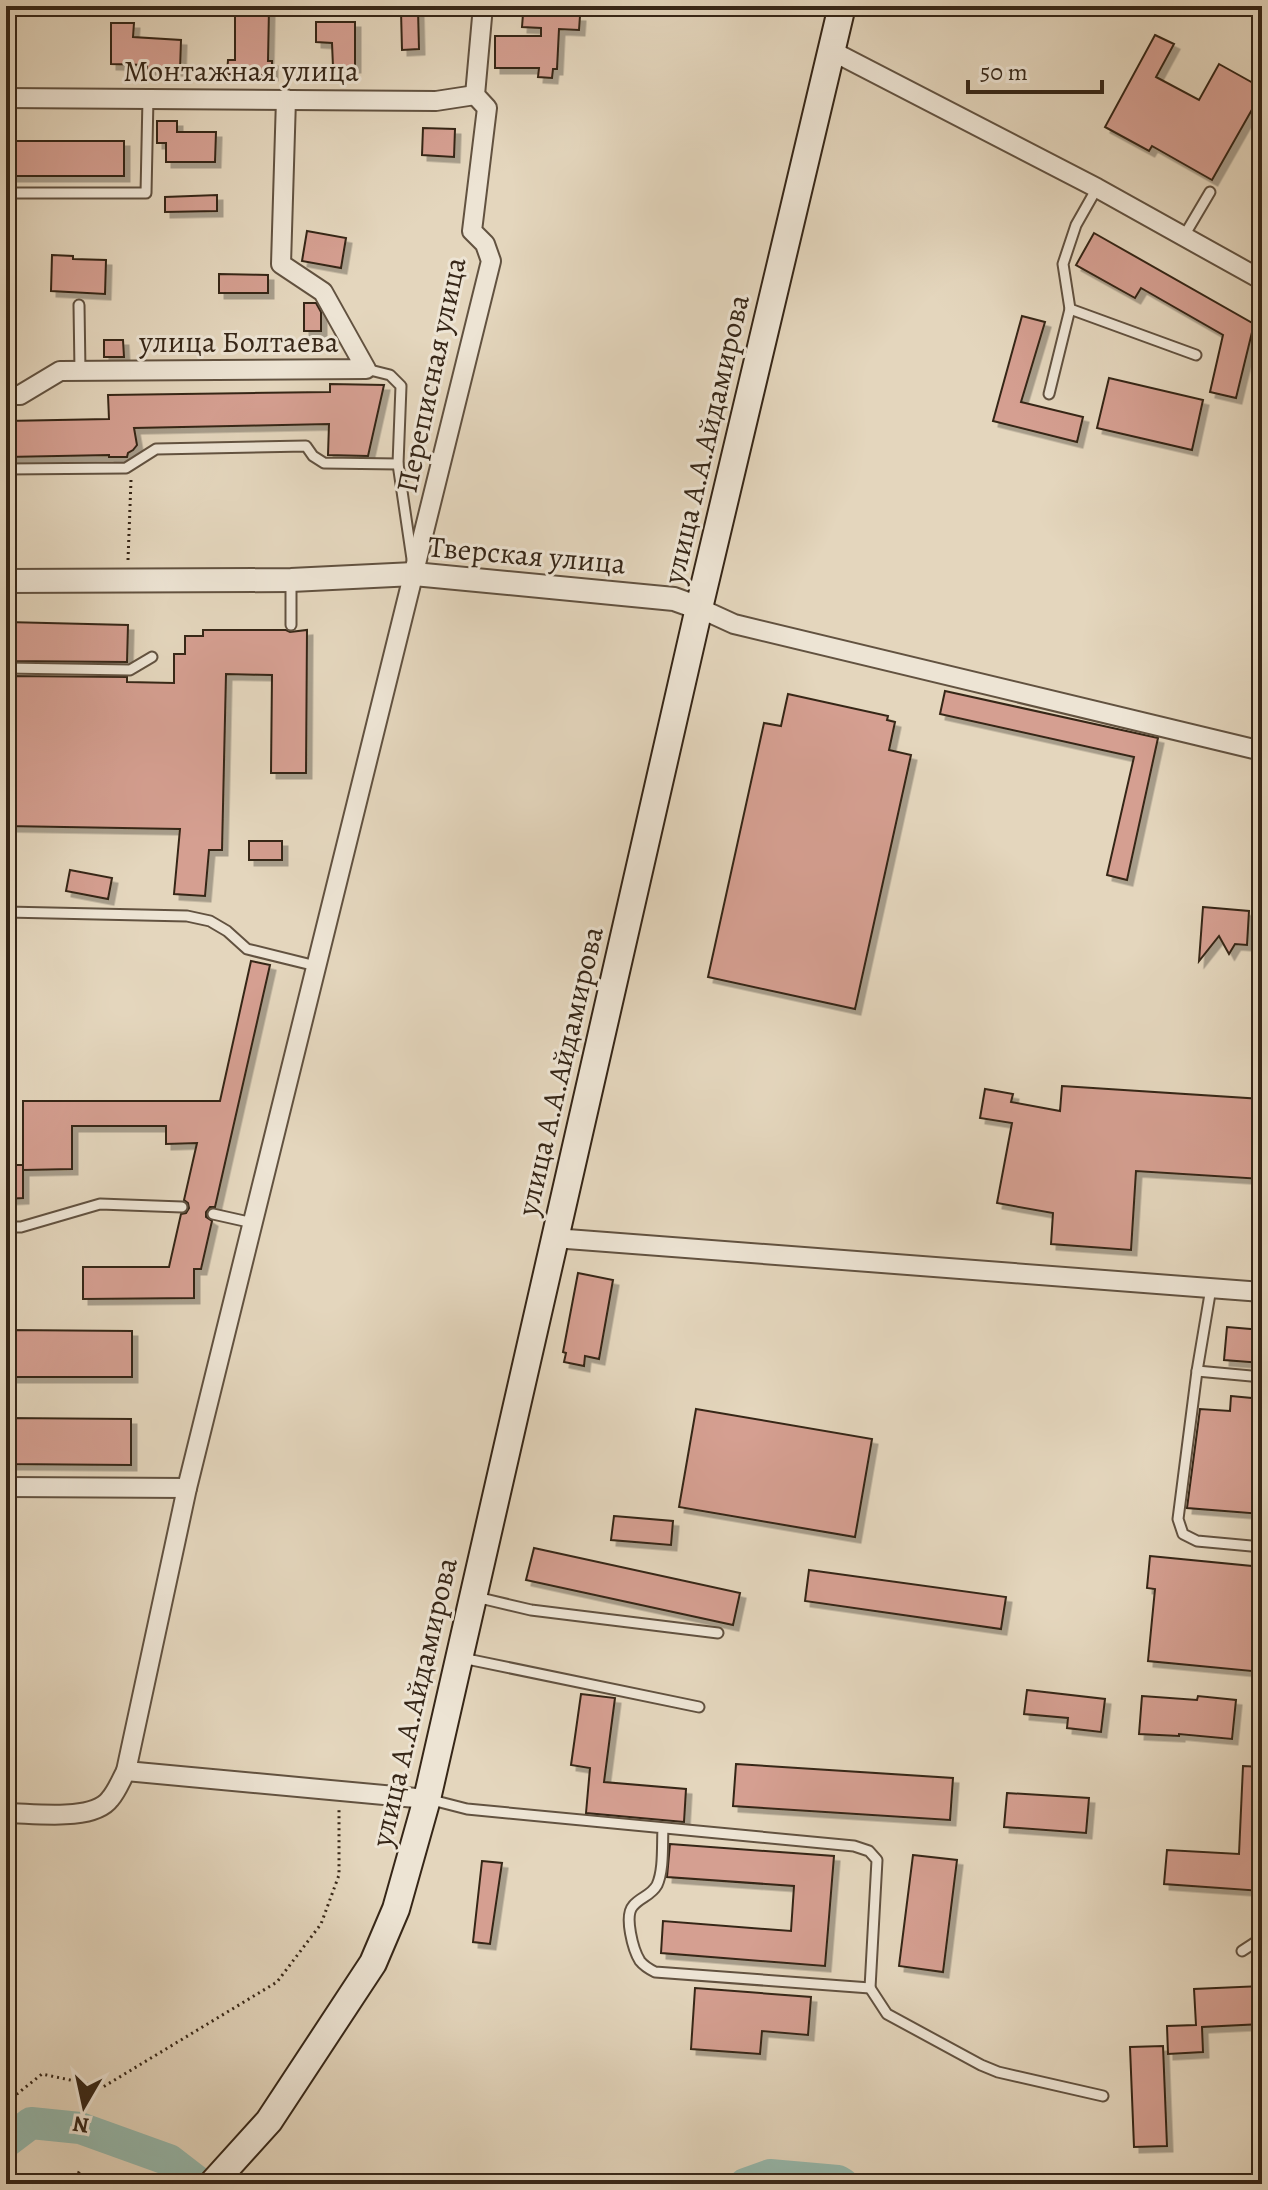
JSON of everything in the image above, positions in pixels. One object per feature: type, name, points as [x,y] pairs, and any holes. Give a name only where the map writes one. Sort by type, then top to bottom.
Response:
[{"type":"main road","name":"улица А.А.Айдамирова","points":[[212,2184],[269,2121],[373,1963],[396,1909],[427,1799],[699,608],[842,6]]},
{"type":"street","name":"Переписная улица","points":[[126,1771],[187,1488],[491,261],[485,244],[472,231],[487,108],[475,95],[483,6]]},
{"type":"street","points":[[832,51],[1097,188],[1262,280]]},
{"type":"street","name":"Монтажная улица","points":[[6,98],[436,101],[475,95]]},
{"type":"street","name":"улица Болтаева","points":[[6,395],[20,395],[60,371],[366,369],[323,292],[281,264],[286,99]]},
{"type":"street","name":"Тверская улица","points":[[6,581],[291,580],[414,574],[674,599],[734,624],[1262,751]]},
{"type":"street","points":[[554,1238],[1262,1292]]},
{"type":"street","points":[[6,1487],[187,1488]]},
{"type":"street","points":[[6,1813],[78,1814],[94,1811],[109,1801],[126,1771],[427,1799]]},
{"type":"lane","points":[[6,193],[146,193],[148,98]]},
{"type":"lane","points":[[1049,394],[1070,309],[1063,264],[1076,225],[1097,188]]},
{"type":"lane","points":[[1184,236],[1210,192]]},
{"type":"lane","points":[[79,305],[80,371]]},
{"type":"lane","points":[[1070,309],[1196,355]]},
{"type":"lane","points":[[366,369],[390,375],[401,386],[398,464],[414,574]]},
{"type":"lane","points":[[6,469],[126,468],[156,449],[306,446],[313,456],[324,463],[398,464]]},
{"type":"lane","points":[[291,580],[291,625]]},
{"type":"lane","points":[[6,668],[130,670],[152,657]]},
{"type":"lane","points":[[6,912],[187,916],[210,921],[247,949],[316,966]]},
{"type":"lane","points":[[6,1227],[21,1227],[100,1204],[182,1207]]},
{"type":"lane","points":[[213,1214],[253,1223]]},
{"type":"lane","points":[[1211,1288],[1178,1519],[1183,1534],[1197,1541],[1262,1547]]},
{"type":"lane","points":[[1197,1371],[1262,1377]]},
{"type":"lane","points":[[473,1596],[531,1610],[718,1633]]},
{"type":"lane","points":[[459,1658],[699,1707]]},
{"type":"lane","points":[[427,1799],[467,1809],[854,1846],[869,1851],[877,1860],[870,1988],[887,2014],[998,2072],[1103,2096]]},
{"type":"lane","points":[[663,1828],[660,1877],[656,1887],[649,1896],[633,1905],[628,1915],[642,1964],[655,1972],[870,1988]]},
{"type":"lane","points":[[1242,1951],[1262,1938]]},
{"type":"path","points":[[124,580],[132,482],[126,468]]},
{"type":"path","points":[[6,2109],[17,2094],[42,2074],[103,2087],[277,1982],[321,1924],[339,1875],[339,1790]]},
{"type":"path","points":[[73,2184],[81,2168]]},
{"type":"building","points":[[235,9],[269,9],[268,61],[272,61],[272,75],[227,74],[228,60],[235,60]]},
{"type":"building","points":[[418,10],[419,49],[402,50],[401,11]]},
{"type":"building","points":[[523,14],[580,16],[579,30],[559,29],[557,69],[553,69],[552,78],[538,77],[539,68],[495,68],[495,36],[541,36],[541,28],[522,27]]},
{"type":"building","points":[[316,22],[355,22],[355,67],[333,67],[332,43],[316,42]]},
{"type":"building","points":[[111,23],[134,23],[133,37],[181,40],[180,70],[111,64]]},
{"type":"building","points":[[1155,35],[1174,44],[1156,77],[1199,100],[1219,64],[1262,88],[1212,180],[1152,146],[1149,151],[1105,127]]},
{"type":"building","points":[[157,121],[177,121],[177,132],[216,132],[215,162],[166,162],[166,143],[157,143]]},
{"type":"building","points":[[423,128],[455,129],[454,157],[422,155]]},
{"type":"building","points":[[6,141],[124,141],[124,176],[6,176]]},
{"type":"building","points":[[217,195],[217,211],[165,212],[165,197]]},
{"type":"building","points":[[307,231],[346,238],[341,268],[302,261]]},
{"type":"building","points":[[1094,233],[1254,324],[1236,398],[1210,392],[1223,335],[1141,288],[1135,298],[1076,265]]},
{"type":"building","points":[[52,255],[106,260],[105,294],[51,291]]},
{"type":"building","points":[[219,274],[268,275],[268,293],[219,293]]},
{"type":"building","points":[[304,303],[316,303],[321,312],[321,331],[304,331]]},
{"type":"building","points":[[1022,316],[1045,322],[1021,402],[1083,417],[1077,442],[993,421]]},
{"type":"building","points":[[104,340],[123,340],[124,357],[104,357]]},
{"type":"building","points":[[1109,378],[1203,400],[1192,450],[1097,428]]},
{"type":"building","points":[[330,384],[384,385],[368,456],[328,455],[329,424],[134,428],[137,445],[127,457],[6,457],[6,421],[109,419],[108,395],[330,392]]},
{"type":"building","points":[[6,622],[128,625],[127,662],[6,661]]},
{"type":"building","points":[[203,630],[307,630],[306,773],[271,773],[272,675],[226,674],[222,850],[209,850],[205,896],[174,894],[180,829],[6,826],[6,676],[127,677],[127,682],[174,683],[174,654],[185,654],[185,636],[203,636]]},
{"type":"building","points":[[945,691],[1158,738],[1127,880],[1107,875],[1134,757],[940,714]]},
{"type":"building","points":[[788,694],[888,716],[887,720],[895,722],[889,750],[911,755],[855,1009],[708,977],[764,723],[781,726]]},
{"type":"building","points":[[249,841],[282,841],[282,860],[249,860]]},
{"type":"building","points":[[70,870],[112,878],[108,899],[66,891]]},
{"type":"building","points":[[1203,907],[1249,911],[1247,945],[1235,944],[1229,954],[1219,936],[1199,961]]},
{"type":"building","points":[[251,961],[270,965],[215,1207],[210,1207],[206,1212],[206,1217],[212,1221],[201,1269],[194,1269],[194,1298],[83,1299],[83,1267],[169,1267],[181,1214],[189,1208],[184,1200],[197,1143],[166,1144],[166,1126],[72,1126],[72,1169],[23,1170],[23,1101],[220,1101]]},
{"type":"building","points":[[1062,1086],[1262,1099],[1262,1179],[1136,1171],[1131,1250],[1051,1244],[1053,1213],[997,1203],[1012,1123],[980,1118],[985,1089],[1013,1094],[1011,1102],[1060,1111]]},
{"type":"building","points":[[6,1165],[23,1165],[23,1198],[6,1199]]},
{"type":"building","points":[[578,1273],[613,1280],[599,1359],[585,1356],[584,1366],[564,1362],[566,1353],[563,1352]]},
{"type":"building","points":[[1227,1327],[1262,1330],[1262,1363],[1224,1360]]},
{"type":"building","points":[[6,1330],[132,1331],[132,1377],[6,1377]]},
{"type":"building","points":[[1231,1396],[1262,1399],[1262,1514],[1187,1508],[1200,1409],[1230,1411]]},
{"type":"building","points":[[696,1409],[872,1439],[855,1537],[679,1507]]},
{"type":"building","points":[[6,1418],[131,1419],[131,1465],[6,1464]]},
{"type":"building","points":[[614,1516],[673,1521],[671,1545],[611,1540]]},
{"type":"building","points":[[534,1548],[740,1593],[733,1625],[526,1580]]},
{"type":"building","points":[[1150,1556],[1262,1567],[1262,1672],[1148,1661],[1155,1589],[1147,1588]]},
{"type":"building","points":[[809,1570],[1006,1597],[1001,1629],[805,1601]]},
{"type":"building","points":[[1027,1690],[1105,1699],[1101,1732],[1067,1728],[1068,1718],[1024,1714]]},
{"type":"building","points":[[581,1694],[615,1698],[604,1782],[686,1789],[684,1822],[586,1813],[590,1768],[571,1765]]},
{"type":"building","points":[[1142,1696],[1236,1700],[1232,1739],[1139,1734]]},
{"type":"building","points":[[736,1764],[953,1778],[950,1820],[733,1806]]},
{"type":"building","points":[[1243,1766],[1262,1767],[1262,1891],[1164,1884],[1167,1850],[1239,1854]]},
{"type":"building","points":[[1007,1793],[1089,1798],[1086,1833],[1004,1827]]},
{"type":"building","points":[[670,1844],[834,1856],[825,1966],[661,1953],[663,1921],[791,1931],[794,1886],[667,1877]]},
{"type":"building","points":[[913,1855],[957,1860],[943,1972],[899,1966]]},
{"type":"building","points":[[482,1861],[502,1863],[490,1944],[473,1942]]},
{"type":"building","points":[[1262,1986],[1262,2024],[1202,2027],[1203,2052],[1168,2054],[1167,2026],[1196,2025],[1194,1989]]},
{"type":"building","points":[[695,1988],[811,1997],[808,2035],[762,2031],[760,2054],[691,2049]]},
{"type":"building","points":[[1163,2046],[1167,2146],[1134,2147],[1130,2047]]},
{"type":"waterway","points":[[6,2142],[31,2123],[80,2128],[169,2160],[200,2184]]},
{"type":"waterway","points":[[745,2184],[770,2175],[843,2184]]}]
